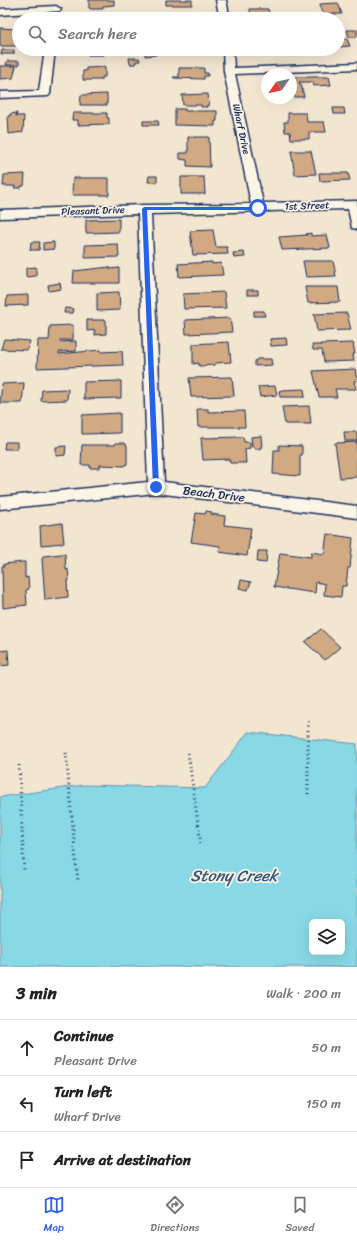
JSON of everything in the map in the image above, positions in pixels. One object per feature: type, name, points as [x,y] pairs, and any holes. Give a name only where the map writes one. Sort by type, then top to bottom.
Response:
[{"type":"street","points":[[221,0],[224,12]]},
{"type":"street","points":[[0,12],[56,9]]},
{"type":"street","points":[[0,95],[44,94],[49,56]]},
{"type":"street","name":"Wharf Drive","points":[[228,56],[229,71],[258,208]]},
{"type":"street","points":[[229,71],[357,66]]},
{"type":"street","points":[[355,205],[357,225]]},
{"type":"street","name":"1st Street","points":[[258,208],[355,205]]},
{"type":"street","name":"Pleasant Drive","points":[[0,214],[144,209],[258,208]]},
{"type":"street","points":[[144,209],[156,487]]},
{"type":"street","name":"Beach Drive","points":[[0,503],[156,487],[357,512]]},
{"type":"path","points":[[308,720],[308,794]]},
{"type":"path","points":[[66,753],[78,882]]},
{"type":"path","points":[[188,753],[200,844]]},
{"type":"path","points":[[19,765],[24,870]]},
{"type":"water","name":"Stony Creek","points":[[248,732],[357,744],[357,967],[0,967],[0,797],[84,785],[205,788]]},
{"type":"building","points":[[89,0],[114,0],[114,5],[103,6],[103,9],[91,9],[89,8]]},
{"type":"building","points":[[166,0],[192,0],[192,5],[166,5]]},
{"type":"building","points":[[338,3],[341,12],[322,12],[320,4]]},
{"type":"building","points":[[250,9],[268,9],[269,12],[250,12]]},
{"type":"building","points":[[0,28],[12,29],[12,46],[0,46]]},
{"type":"building","points":[[347,30],[357,30],[357,37],[349,37]]},
{"type":"building","points":[[345,39],[347,39],[350,46],[345,46]]},
{"type":"building","points":[[2,50],[12,50],[12,54],[1,54]]},
{"type":"building","points":[[129,58],[139,58],[140,61],[136,61],[136,64],[130,64]]},
{"type":"building","points":[[7,61],[19,61],[19,65],[6,65]]},
{"type":"building","points":[[0,66],[16,66],[13,78],[0,79]]},
{"type":"building","points":[[105,67],[105,77],[102,77],[102,80],[83,80],[83,71],[86,71],[86,68]]},
{"type":"building","points":[[179,68],[204,68],[204,73],[208,73],[208,76],[204,76],[204,79],[174,78],[173,77],[179,77]]},
{"type":"building","points":[[297,77],[329,77],[331,85],[314,86],[313,82],[299,82],[301,84],[304,97],[297,97]]},
{"type":"building","points":[[107,94],[107,105],[80,105],[81,95]]},
{"type":"building","points":[[208,94],[209,105],[207,105],[207,107],[201,107],[201,105],[183,105],[182,95]]},
{"type":"building","points":[[333,108],[344,108],[345,114],[334,114]]},
{"type":"building","points":[[175,109],[185,109],[185,111],[217,111],[217,121],[215,121],[215,126],[175,125]]},
{"type":"building","points":[[17,113],[16,116],[24,116],[23,132],[9,134],[8,116],[10,116],[10,114]]},
{"type":"building","points":[[73,113],[107,113],[109,124],[78,125],[78,120],[72,120]]},
{"type":"building","points":[[288,113],[306,113],[307,122],[324,122],[326,132],[309,132],[309,139],[291,139],[290,132],[285,132],[284,122],[288,122]]},
{"type":"building","points":[[143,121],[158,121],[159,125],[143,125]]},
{"type":"building","points":[[188,137],[209,137],[210,167],[187,166],[187,160],[180,159],[180,153],[188,153]]},
{"type":"building","points":[[291,151],[311,151],[316,174],[295,175]]},
{"type":"building","points":[[319,173],[348,173],[350,180],[320,181]]},
{"type":"building","points":[[25,174],[24,186],[21,186],[21,188],[14,188],[15,186],[3,186],[4,175]]},
{"type":"building","points":[[149,176],[157,176],[157,182],[148,182]]},
{"type":"building","points":[[181,177],[204,177],[205,194],[181,194]]},
{"type":"building","points":[[73,178],[109,178],[109,195],[72,195]]},
{"type":"building","points":[[119,219],[119,232],[86,233],[86,220]]},
{"type":"building","points":[[213,230],[216,247],[227,247],[228,254],[193,255],[190,231]]},
{"type":"building","points":[[311,233],[311,236],[327,235],[330,248],[282,250],[279,237],[307,235],[306,234]]},
{"type":"building","points":[[31,242],[40,242],[39,250],[30,250]]},
{"type":"building","points":[[54,242],[54,249],[43,250],[43,243]]},
{"type":"building","points":[[118,244],[119,257],[85,258],[85,245]]},
{"type":"building","points":[[244,252],[245,257],[234,258],[233,253]]},
{"type":"building","points":[[303,261],[333,261],[336,276],[306,277]]},
{"type":"building","points":[[212,262],[212,264],[221,263],[223,275],[179,277],[178,264]]},
{"type":"building","points":[[36,267],[36,276],[26,277],[26,268]]},
{"type":"building","points":[[110,267],[110,269],[119,268],[119,283],[73,283],[74,271]]},
{"type":"building","points":[[60,283],[61,289],[49,291],[48,285]]},
{"type":"building","points":[[305,287],[338,287],[340,302],[308,303]]},
{"type":"building","points":[[247,290],[258,290],[258,295],[247,295]]},
{"type":"building","points":[[119,292],[120,310],[97,311],[97,293]]},
{"type":"building","points":[[224,292],[226,308],[184,309],[183,294]]},
{"type":"building","points":[[28,295],[28,305],[6,306],[7,296]]},
{"type":"building","points":[[65,308],[74,309],[73,313],[64,313]]},
{"type":"building","points":[[254,311],[264,311],[265,316],[254,316]]},
{"type":"building","points":[[347,313],[351,330],[317,331],[314,314]]},
{"type":"building","points":[[230,318],[232,332],[186,334],[185,320]]},
{"type":"building","points":[[87,320],[106,320],[106,334],[95,335],[95,330],[87,331]]},
{"type":"building","points":[[73,325],[73,340],[60,340],[60,342],[76,341],[76,351],[59,352],[59,354],[101,350],[101,352],[122,351],[123,365],[37,368],[38,340],[49,340],[50,326]]},
{"type":"building","points":[[286,338],[287,345],[271,346],[270,339]]},
{"type":"building","points":[[4,339],[30,341],[27,350],[1,349]]},
{"type":"building","points":[[229,342],[231,362],[199,366],[199,363],[193,364],[193,344]]},
{"type":"building","points":[[353,343],[355,354],[353,354],[354,361],[324,362],[322,350],[313,350],[312,345],[321,345],[320,344]]},
{"type":"building","points":[[258,359],[271,359],[272,365],[255,366],[255,361]]},
{"type":"building","points":[[355,369],[357,381],[354,381],[356,389],[335,389],[337,397],[319,397],[313,371]]},
{"type":"building","points":[[232,377],[234,396],[191,397],[189,378]]},
{"type":"building","points":[[121,381],[121,398],[84,399],[84,382]]},
{"type":"building","points":[[24,383],[22,403],[0,403],[2,384]]},
{"type":"building","points":[[275,386],[277,395],[260,397],[258,387]]},
{"type":"building","points":[[68,389],[67,400],[41,401],[42,390]]},
{"type":"building","points":[[304,389],[305,397],[280,397],[279,391],[282,390]]},
{"type":"building","points":[[309,406],[311,424],[285,424],[282,407]]},
{"type":"building","points":[[197,409],[208,409],[208,412],[244,411],[245,427],[198,427]]},
{"type":"building","points":[[120,413],[120,433],[82,434],[82,415]]},
{"type":"building","points":[[344,432],[357,432],[357,441],[345,441]]},
{"type":"building","points":[[261,436],[262,447],[260,447],[260,449],[255,449],[255,447],[252,447],[251,437]]},
{"type":"building","points":[[243,437],[244,442],[250,442],[250,448],[245,449],[246,463],[230,463],[229,459],[203,460],[201,438]]},
{"type":"building","points":[[5,442],[17,442],[17,449],[4,449]]},
{"type":"building","points":[[357,442],[357,477],[340,478],[335,443]]},
{"type":"building","points":[[115,443],[125,443],[127,446],[127,464],[124,466],[100,465],[100,468],[90,468],[90,465],[81,465],[82,445],[115,445]]},
{"type":"building","points":[[279,445],[302,446],[302,455],[300,455],[300,476],[273,474],[274,450],[279,450]]},
{"type":"building","points":[[66,446],[65,455],[56,456],[56,447]]},
{"type":"building","points":[[206,511],[212,512],[211,514],[225,516],[224,525],[251,528],[247,556],[219,552],[220,546],[191,542],[196,513],[205,514]]},
{"type":"building","points":[[62,523],[64,543],[41,545],[40,526]]},
{"type":"building","points":[[327,534],[353,538],[350,568],[348,568],[346,586],[342,586],[341,597],[324,595],[325,584],[316,582],[315,593],[274,587],[280,553],[311,557],[311,552],[324,554]]},
{"type":"building","points":[[258,551],[267,551],[266,563],[257,562]]},
{"type":"building","points":[[65,554],[66,570],[68,569],[68,597],[45,600],[43,556]]},
{"type":"building","points":[[25,562],[25,578],[28,577],[29,589],[26,590],[27,605],[3,608],[2,566],[4,566],[4,564]]},
{"type":"building","points":[[241,580],[251,582],[248,590],[239,588]]},
{"type":"building","points":[[321,629],[340,647],[325,660],[305,642]]},
{"type":"building","points":[[8,650],[9,665],[0,666],[0,651]]},
{"type":"route","points":[[156,487],[144,209],[258,208]]}]
